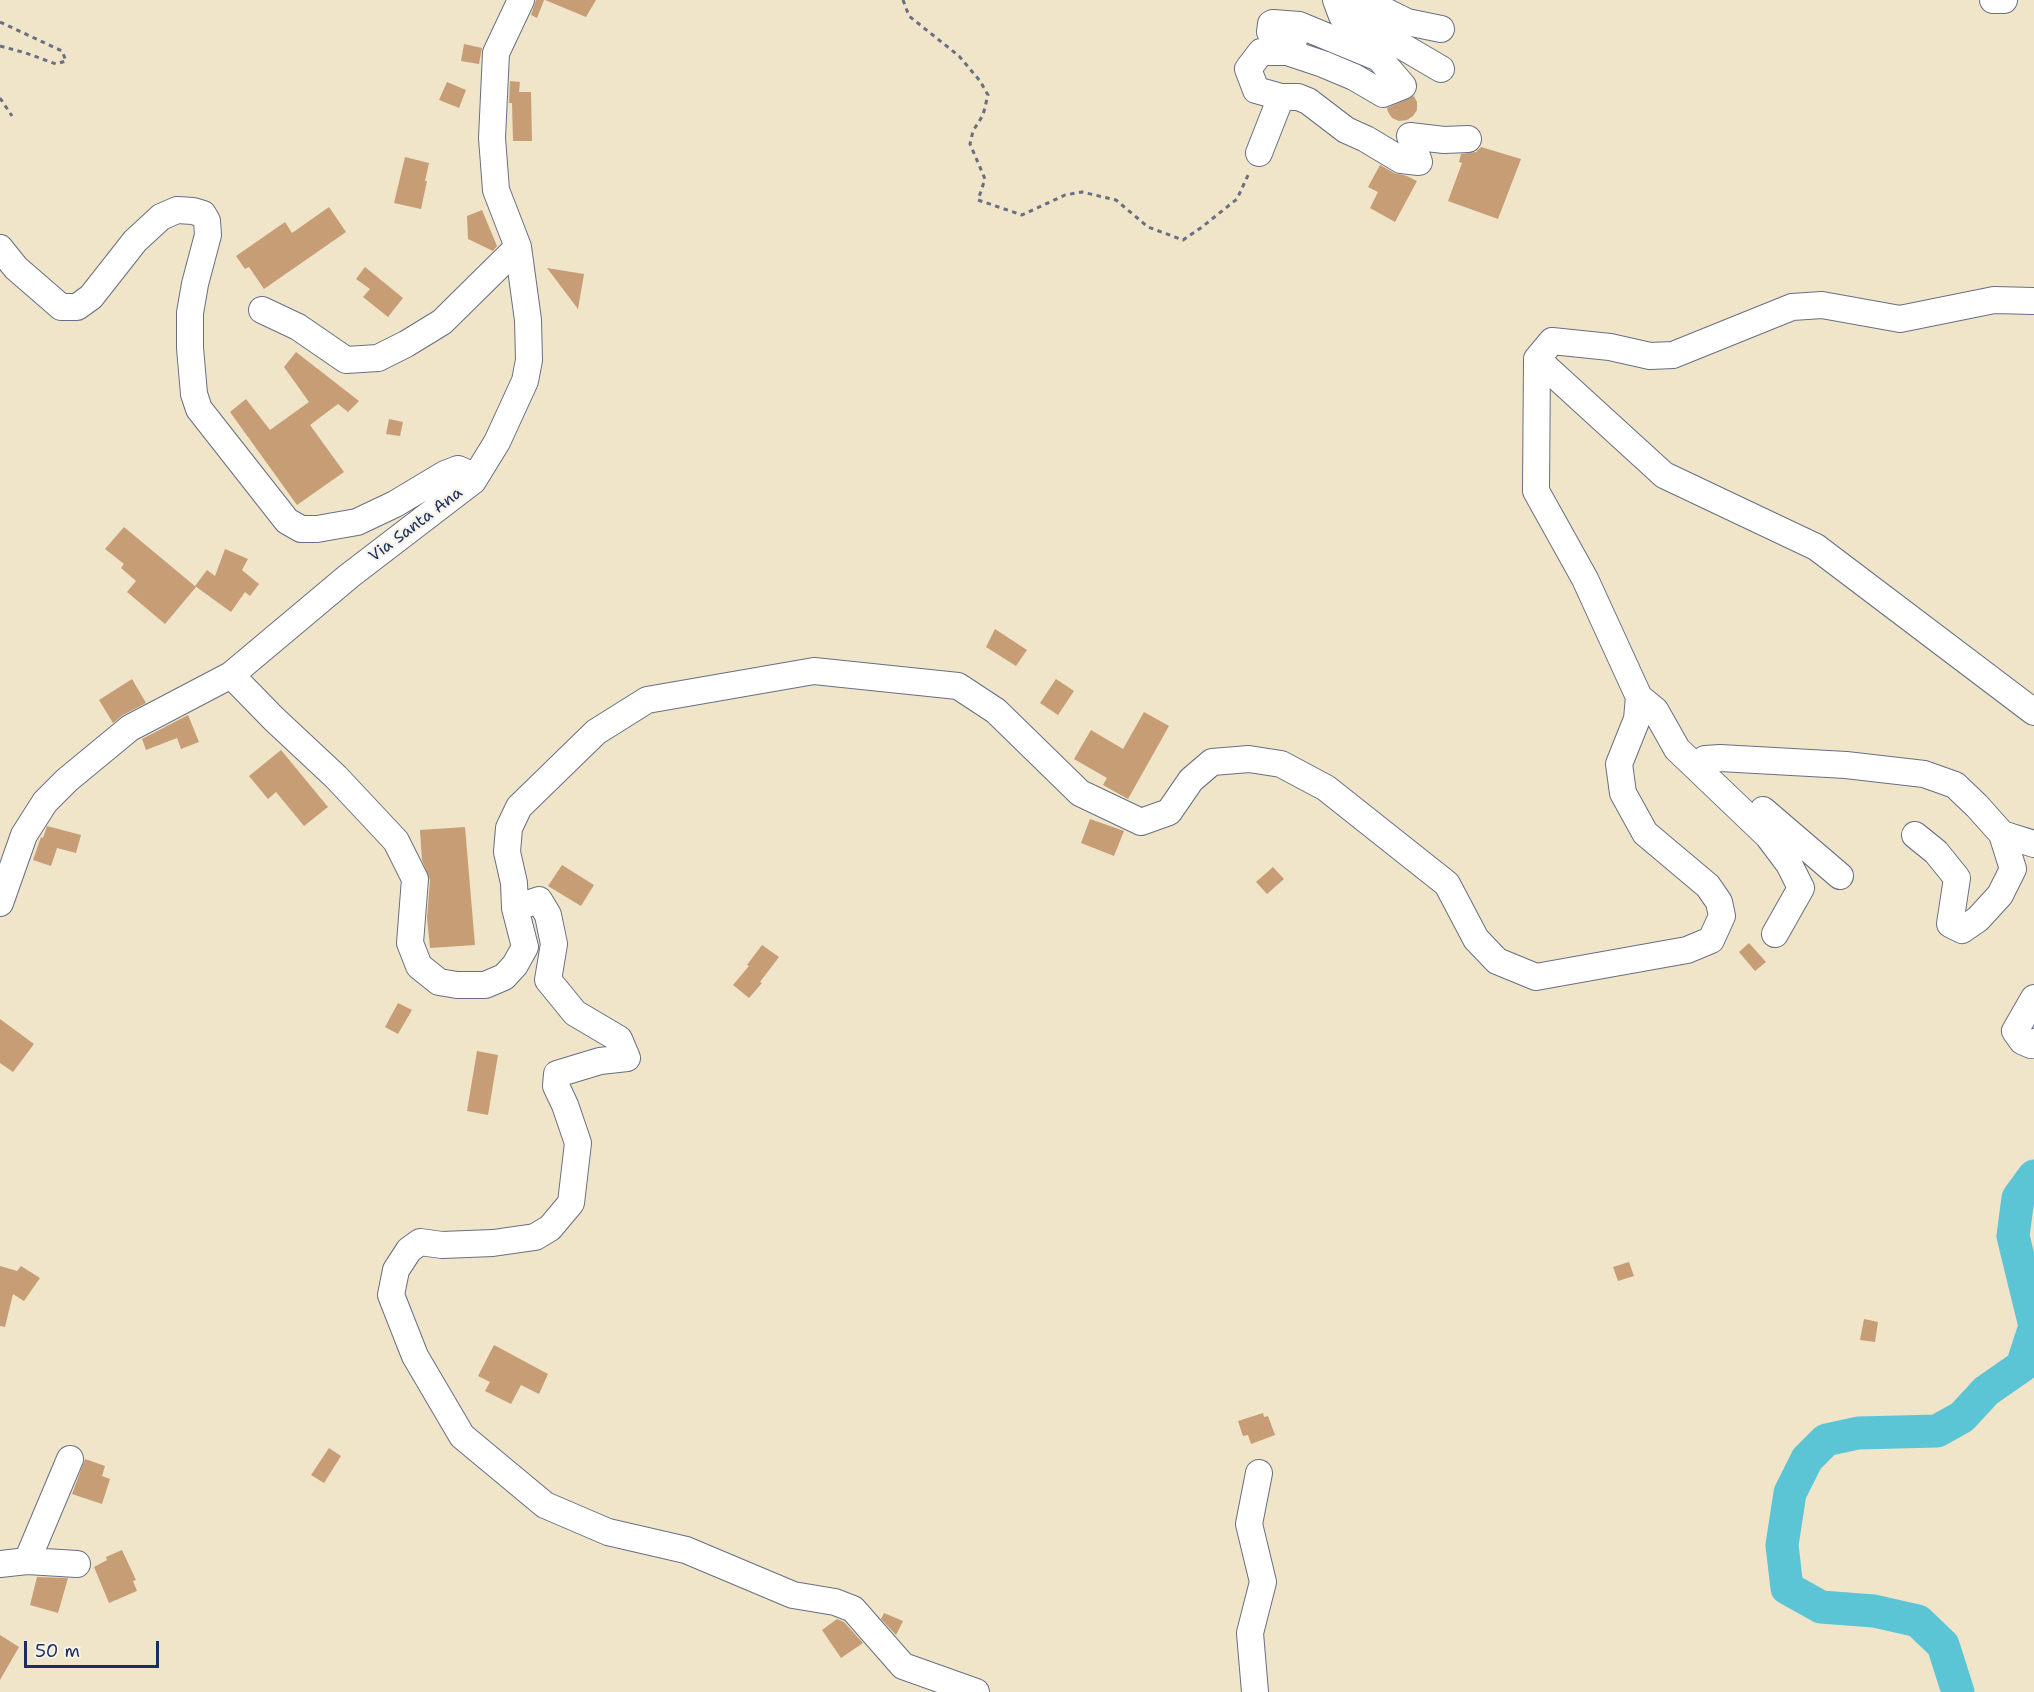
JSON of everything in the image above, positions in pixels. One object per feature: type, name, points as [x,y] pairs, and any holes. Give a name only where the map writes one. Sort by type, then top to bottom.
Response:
[{"type":"street","name":"Via Santa Ana","points":[[0,903],[24,835],[45,801],[67,780],[130,728],[231,675],[349,576],[473,482],[497,442],[525,381],[529,360],[528,320],[518,247],[496,190],[492,138],[496,53],[521,0]]},
{"type":"street","points":[[1336,0],[1342,16],[1371,28],[1432,64],[1417,64],[1392,73]]},
{"type":"street","points":[[1363,0],[1407,22],[1440,29]]},
{"type":"street","points":[[1993,0],[2004,0]]},
{"type":"street","points":[[1294,40],[1270,32],[1271,24],[1299,25],[1379,58],[1403,86],[1383,94],[1354,77],[1323,64],[1287,52],[1261,52],[1248,69],[1256,90],[1281,97],[1298,97],[1308,101],[1346,130],[1401,160],[1419,162],[1410,136],[1443,140],[1468,139]]},
{"type":"street","points":[[1259,153],[1281,97]]},
{"type":"street","points":[[0,248],[16,268],[61,307],[77,307],[91,297],[135,241],[161,217],[177,210],[203,214],[207,221],[208,235],[190,314],[189,348],[194,394],[199,409],[287,521],[301,529],[317,529],[357,522],[458,469],[466,473],[473,482]]},
{"type":"street","points":[[262,310],[298,327],[346,360],[378,358],[442,322],[518,247]]},
{"type":"street","points":[[1774,934],[1801,888],[1789,864],[1768,836],[1677,749],[1647,703],[1586,579],[1536,491],[1538,359],[1552,341],[1610,347],[1650,356],[1672,355],[1792,307],[1822,305],[1900,319],[1994,300],[2034,301]]},
{"type":"street","points":[[1538,359],[1664,475],[1816,547],[2034,712]]},
{"type":"street","points":[[231,675],[336,777],[396,841],[415,879],[410,943],[418,966],[439,982],[457,985],[484,984],[504,977],[515,965],[525,947],[515,908],[514,883],[507,852],[509,828],[519,807],[596,732],[647,700],[814,671],[958,686],[996,711],[1080,793],[1141,822],[1168,812],[1191,780],[1212,762],[1249,759],[1281,764],[1326,788],[1447,884],[1476,939],[1490,954],[1497,961],[1536,977],[1687,950],[1711,940],[1722,916],[1719,902],[1708,886],[1645,833],[1623,793],[1619,764],[1637,719],[1647,703]]},
{"type":"street","points":[[1647,703],[1679,729],[1705,759],[1840,876]]},
{"type":"street","points":[[1705,759],[1730,758],[1835,764],[1924,774],[1955,785],[2002,834],[2013,869],[2000,895],[1978,919],[1962,930],[1950,924],[1957,878],[1936,852],[1915,835]]},
{"type":"street","points":[[2002,834],[2034,844]]},
{"type":"street","points":[[515,908],[539,900],[549,915],[554,944],[548,980],[575,1013],[619,1039],[627,1058],[600,1061],[558,1074],[556,1086],[578,1143],[571,1203],[550,1228],[535,1237],[493,1243],[442,1245],[420,1242],[409,1250],[396,1270],[392,1295],[415,1356],[462,1436],[544,1505],[608,1532],[686,1550],[793,1595],[835,1602],[852,1609],[903,1666],[976,1692]]},
{"type":"street","points":[[2034,998],[2015,1031],[2022,1041],[2031,1045],[2034,1042]]},
{"type":"street","points":[[27,1561],[70,1460]]},
{"type":"street","points":[[1256,1692],[1250,1633],[1263,1582],[1249,1524],[1259,1473]]},
{"type":"street","points":[[0,1564],[27,1561],[77,1564]]},
{"type":"path","points":[[903,0],[909,16],[959,56],[980,81],[988,96],[983,115],[973,131],[970,144],[985,179],[978,200],[1022,215],[1065,195],[1082,192],[1116,200],[1148,227],[1183,240],[1237,199],[1259,153]]},
{"type":"path","points":[[0,22],[62,51],[66,61],[56,64],[0,46]]},
{"type":"path","points":[[0,98],[12,116]]},
{"type":"building","points":[[536,0],[544,0],[537,18],[531,15]]},
{"type":"building","points":[[545,0],[596,0],[586,17]]},
{"type":"building","points":[[464,44],[482,48],[479,64],[461,61]]},
{"type":"building","points":[[510,81],[520,82],[519,92],[531,92],[532,141],[513,141],[512,103],[509,103]]},
{"type":"building","points":[[447,82],[466,90],[459,108],[439,100]]},
{"type":"building","points":[[1414,96],[1417,110],[1413,116],[1399,121],[1392,118],[1387,108]]},
{"type":"building","points":[[1481,147],[1521,159],[1498,219],[1448,201],[1462,163],[1459,162],[1461,154],[1476,152]]},
{"type":"building","points":[[405,157],[429,163],[421,209],[394,203]]},
{"type":"building","points":[[1380,165],[1417,181],[1395,222],[1370,208],[1378,192],[1368,187]]},
{"type":"building","points":[[329,207],[346,232],[264,289],[249,267],[245,269],[236,256],[285,222],[292,233]]},
{"type":"building","points":[[482,210],[497,246],[493,251],[468,239],[467,216]]},
{"type":"building","points":[[365,267],[403,298],[388,317],[363,297],[370,289],[356,279]]},
{"type":"building","points":[[547,268],[584,274],[578,309]]},
{"type":"building","points":[[296,352],[359,401],[348,412],[338,404],[310,425],[344,472],[297,505],[230,412],[246,399],[270,430],[309,402],[284,367]]},
{"type":"building","points":[[389,419],[403,422],[400,436],[386,434]]},
{"type":"building","points":[[124,527],[196,587],[165,624],[127,592],[136,581],[121,568],[124,564],[105,549]]},
{"type":"building","points":[[225,549],[248,559],[242,570],[259,584],[250,596],[245,592],[231,612],[195,586],[207,570],[215,576]]},
{"type":"building","points":[[995,629],[1027,650],[1016,666],[986,647]]},
{"type":"building","points":[[132,679],[146,703],[113,723],[99,700]]},
{"type":"building","points":[[1056,679],[1074,691],[1058,715],[1040,703]]},
{"type":"building","points":[[1144,712],[1169,726],[1128,799],[1103,785],[1107,778],[1074,759],[1091,730],[1123,749]]},
{"type":"building","points":[[188,715],[199,742],[181,749],[177,738],[146,750],[142,739]]},
{"type":"building","points":[[281,750],[328,807],[304,826],[276,792],[268,799],[249,776]]},
{"type":"building","points":[[1090,819],[1124,831],[1114,856],[1081,843]]},
{"type":"building","points":[[47,826],[81,835],[76,853],[57,848],[51,866],[33,860]]},
{"type":"building","points":[[465,827],[475,945],[430,948],[427,918],[430,880],[422,860],[420,830]]},
{"type":"building","points":[[562,865],[594,885],[581,906],[548,886]]},
{"type":"building","points":[[1273,867],[1284,879],[1267,894],[1256,882]]},
{"type":"building","points":[[1749,943],[1766,962],[1755,971],[1739,952]]},
{"type":"building","points":[[762,945],[779,957],[749,998],[733,985],[749,966],[747,965]]},
{"type":"building","points":[[398,1003],[412,1010],[398,1034],[385,1027]]},
{"type":"building","points":[[0,1019],[34,1044],[13,1072],[0,1063]]},
{"type":"building","points":[[477,1051],[498,1055],[488,1115],[467,1111]]},
{"type":"building","points":[[1629,1262],[1634,1276],[1618,1281],[1613,1267]]},
{"type":"building","points":[[0,1266],[17,1271],[21,1266],[40,1278],[24,1301],[13,1294],[5,1327],[0,1326]]},
{"type":"building","points":[[1864,1319],[1878,1322],[1875,1342],[1860,1340]]},
{"type":"building","points":[[494,1345],[548,1374],[539,1394],[521,1385],[511,1404],[485,1391],[490,1382],[478,1376]]},
{"type":"building","points":[[1263,1413],[1264,1417],[1268,1416],[1275,1435],[1251,1444],[1248,1435],[1243,1436],[1238,1421]]},
{"type":"building","points":[[329,1448],[341,1456],[324,1483],[311,1475]]},
{"type":"building","points":[[85,1459],[105,1466],[102,1476],[110,1479],[102,1504],[72,1494]]},
{"type":"building","points":[[122,1550],[136,1580],[133,1581],[137,1591],[109,1603],[94,1567],[107,1560],[106,1557]]},
{"type":"building","points":[[37,1577],[68,1578],[58,1613],[30,1605]]},
{"type":"building","points":[[884,1613],[903,1621],[896,1635],[881,1619]]},
{"type":"building","points":[[837,1619],[844,1622],[863,1643],[841,1658],[822,1630]]},
{"type":"building","points":[[0,1635],[19,1647],[0,1680]]},
{"type":"waterway","points":[[2034,1176],[2018,1198],[2013,1236],[2034,1322]]},
{"type":"waterway","points":[[1958,1692],[1943,1645],[1918,1621],[1874,1611],[1821,1607],[1787,1588],[1782,1545],[1790,1493],[1807,1459],[1826,1440],[1858,1433],[1937,1431],[1962,1417],[1986,1391],[2022,1366],[2034,1329]]}]
